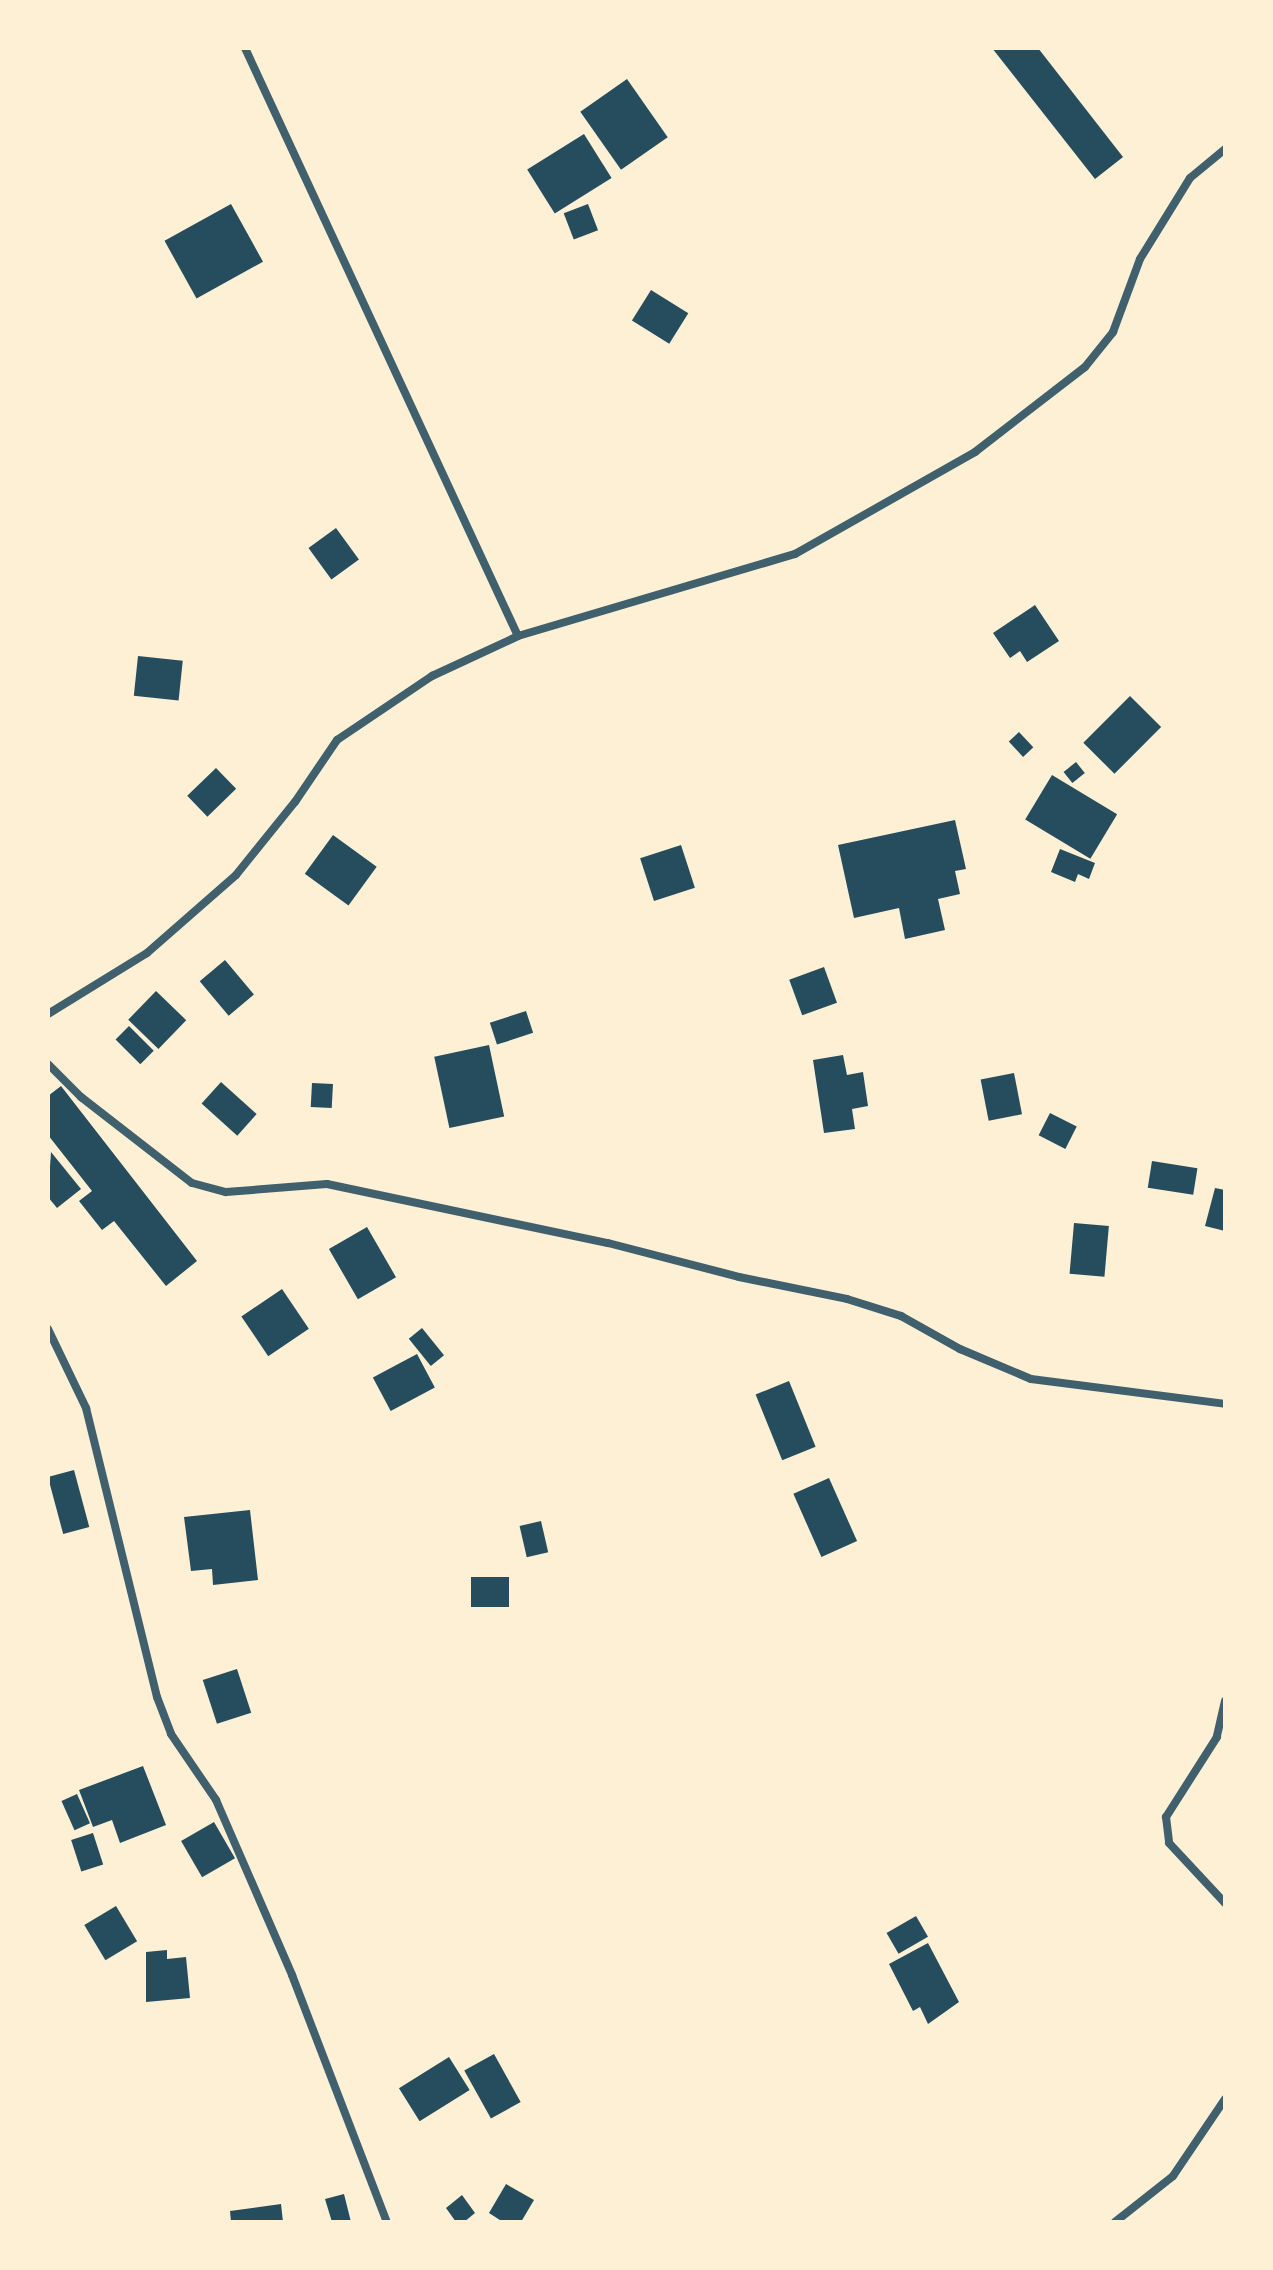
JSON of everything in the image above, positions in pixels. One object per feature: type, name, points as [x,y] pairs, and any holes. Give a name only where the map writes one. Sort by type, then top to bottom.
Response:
[{"type":"street","points":[[245,48],[518,636]]},
{"type":"street","points":[[48,1014],[147,953],[236,875],[295,802],[337,740],[432,676],[518,636],[795,554],[975,452],[1085,367],[1113,332],[1140,259],[1190,178],[1225,149]]},
{"type":"street","points":[[48,1064],[81,1097],[192,1183],[226,1192],[327,1184],[592,1240],[739,1277],[847,1299],[901,1316],[960,1349],[1031,1379],[1225,1404]]},
{"type":"street","points":[[48,1329],[86,1408],[162,1710],[190,1765],[216,1800],[292,1975],[387,2222]]},
{"type":"street","points":[[1225,1701],[1217,1737],[1166,1817],[1169,1843],[1225,1903]]},
{"type":"street","points":[[1115,2222],[1173,2176],[1225,2099]]},
{"type":"building","points":[[992,48],[1038,48],[1123,157],[1095,179]]},
{"type":"building","points":[[627,79],[668,137],[621,170],[580,112]]},
{"type":"building","points":[[584,134],[612,178],[555,214],[527,170]]},
{"type":"building","points":[[231,204],[263,262],[197,299],[165,241]]},
{"type":"building","points":[[588,204],[598,230],[574,239],[564,213]]},
{"type":"building","points":[[651,290],[688,313],[669,344],[632,321]]},
{"type":"building","points":[[336,528],[359,560],[331,580],[308,548]]},
{"type":"building","points":[[1035,605],[1059,641],[1027,662],[1020,651],[1010,658],[993,633]]},
{"type":"building","points":[[138,656],[183,661],[179,700],[134,696]]},
{"type":"building","points":[[1130,696],[1161,727],[1114,774],[1083,743]]},
{"type":"building","points":[[1019,732],[1033,747],[1023,757],[1009,742]]},
{"type":"building","points":[[1076,762],[1085,773],[1072,783],[1064,772]]},
{"type":"building","points":[[216,768],[236,789],[207,817],[187,796]]},
{"type":"building","points":[[1052,775],[1117,814],[1090,859],[1025,820]]},
{"type":"building","points":[[955,820],[966,869],[955,871],[960,894],[938,899],[945,930],[905,939],[899,908],[854,918],[838,845]]},
{"type":"building","points":[[333,835],[377,867],[348,906],[305,874]]},
{"type":"building","points":[[681,845],[695,888],[654,901],[640,858]]},
{"type":"building","points":[[1060,849],[1095,863],[1089,879],[1078,874],[1075,882],[1051,872]]},
{"type":"building","points":[[225,960],[254,994],[229,1016],[200,981]]},
{"type":"building","points":[[824,967],[837,1003],[802,1015],[789,980]]},
{"type":"building","points":[[156,991],[186,1020],[158,1049],[128,1020]]},
{"type":"building","points":[[526,1011],[533,1033],[497,1045],[490,1023]]},
{"type":"building","points":[[129,1026],[154,1051],[140,1064],[116,1039]]},
{"type":"building","points":[[489,1045],[504,1116],[449,1128],[434,1057]]},
{"type":"building","points":[[843,1055],[847,1075],[863,1072],[868,1106],[852,1109],[855,1129],[824,1133],[813,1060]]},
{"type":"building","points":[[1014,1073],[1022,1114],[989,1121],[981,1079]]},
{"type":"building","points":[[221,1082],[257,1114],[237,1136],[202,1104]]},
{"type":"building","points":[[312,1083],[333,1084],[332,1108],[311,1107]]},
{"type":"building","points":[[61,1086],[197,1261],[166,1286],[114,1221],[102,1230],[79,1201],[92,1191],[48,1135],[48,1096]]},
{"type":"building","points":[[1050,1113],[1077,1127],[1065,1149],[1039,1135]]},
{"type":"building","points":[[51,1152],[81,1189],[57,1208],[48,1197]]},
{"type":"building","points":[[1152,1161],[1197,1168],[1193,1195],[1148,1188]]},
{"type":"building","points":[[1215,1188],[1225,1190],[1225,1231],[1205,1226]]},
{"type":"building","points":[[1074,1223],[1109,1226],[1104,1277],[1070,1274]]},
{"type":"building","points":[[367,1227],[396,1277],[358,1299],[329,1249]]},
{"type":"building","points":[[282,1289],[309,1329],[268,1356],[241,1316]]},
{"type":"building","points":[[422,1328],[444,1355],[431,1366],[409,1339]]},
{"type":"building","points":[[417,1354],[435,1388],[391,1411],[373,1377]]},
{"type":"building","points":[[789,1381],[816,1447],[782,1460],[756,1394]]},
{"type":"building","points":[[74,1470],[89,1527],[63,1534],[48,1477]]},
{"type":"building","points":[[829,1478],[857,1541],[821,1557],[793,1494]]},
{"type":"building","points":[[250,1510],[258,1580],[213,1585],[212,1569],[191,1571],[184,1517]]},
{"type":"building","points":[[541,1521],[548,1552],[527,1557],[520,1526]]},
{"type":"building","points":[[471,1577],[509,1577],[509,1607],[471,1607]]},
{"type":"building","points":[[237,1669],[251,1713],[217,1724],[203,1680]]},
{"type":"building","points":[[143,1766],[166,1825],[120,1843],[112,1820],[93,1827],[79,1790]]},
{"type":"building","points":[[77,1794],[90,1823],[74,1830],[61,1801]]},
{"type":"building","points":[[214,1822],[235,1858],[202,1877],[181,1841]]},
{"type":"building","points":[[93,1833],[103,1864],[81,1871],[71,1840]]},
{"type":"building","points":[[116,1906],[137,1941],[105,1960],[84,1925]]},
{"type":"building","points":[[916,1916],[928,1937],[899,1954],[887,1933]]},
{"type":"building","points":[[928,1943],[959,2002],[928,2024],[920,2007],[913,2011],[889,1964]]},
{"type":"building","points":[[167,1950],[167,1959],[186,1957],[190,1998],[146,2002],[146,1952]]},
{"type":"building","points":[[494,2054],[521,2102],[491,2119],[464,2070]]},
{"type":"building","points":[[449,2057],[470,2090],[420,2121],[399,2088]]},
{"type":"building","points":[[506,2184],[534,2200],[521,2222],[503,2222],[489,2213]]},
{"type":"building","points":[[344,2194],[351,2222],[332,2222],[325,2199]]},
{"type":"building","points":[[462,2195],[475,2213],[464,2222],[456,2222],[446,2208]]},
{"type":"building","points":[[281,2204],[283,2222],[231,2222],[230,2211]]}]
